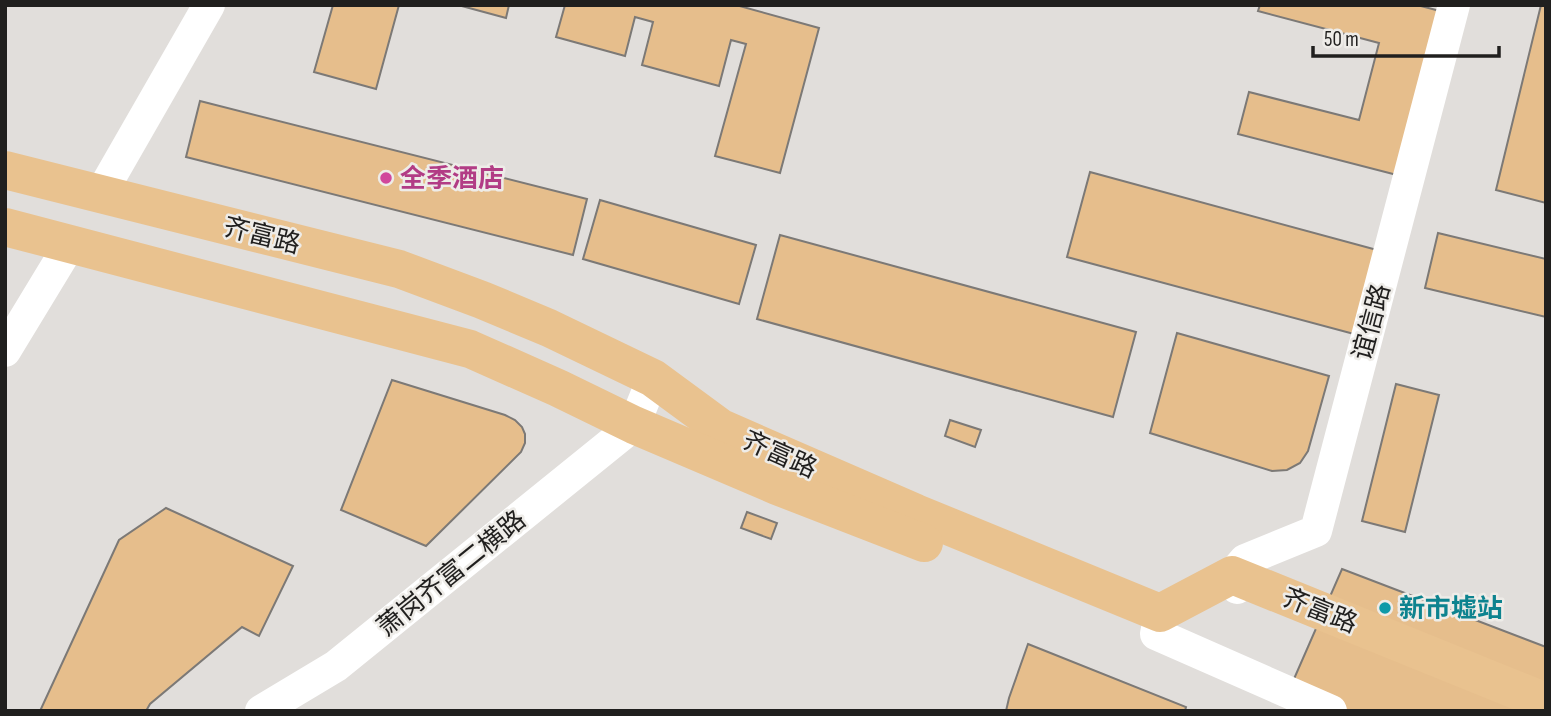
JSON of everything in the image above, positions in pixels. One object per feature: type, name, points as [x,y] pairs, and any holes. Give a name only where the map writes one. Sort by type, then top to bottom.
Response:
[{"type":"main road","name":"齐富路","points":[[5,170],[399,269],[482,300],[653,378],[721,428],[1158,623]]},
{"type":"main road","name":"齐富路","points":[[5,227],[470,349],[634,425],[777,486],[1158,623]]},
{"type":"main road","points":[[383,325],[399,269]]},
{"type":"main road","name":"齐富路","points":[[1235,581],[1546,702]]},
{"type":"main road","name":"齐富路","points":[[1235,581],[1542,711]]},
{"type":"main road","points":[[1158,623],[1235,581]]},
{"type":"street","points":[[100,195],[209,5]]},
{"type":"street","name":"谊信路","points":[[1235,581],[1245,560],[1316,531],[1454,5]]},
{"type":"street","points":[[5,351],[70,243]]},
{"type":"street","points":[[634,425],[653,378]]},
{"type":"street","name":"萧岗齐富二横路","points":[[261,711],[336,666],[634,425]]},
{"type":"street","points":[[1158,623],[1331,711]]},
{"type":"building","points":[[333,5],[399,5],[376,89],[314,72]]},
{"type":"building","points":[[458,5],[509,5],[506,18]]},
{"type":"building","points":[[565,5],[736,5],[819,28],[780,173],[715,156],[746,44],[731,40],[719,86],[642,65],[653,22],[635,17],[625,56],[556,37]]},
{"type":"building","points":[[1260,5],[1417,5],[1440,11],[1397,175],[1238,134],[1249,92],[1359,120],[1379,43],[1258,11]]},
{"type":"building","points":[[1541,5],[1546,5],[1546,203],[1496,190]]},
{"type":"building","name":"全季酒店","points":[[200,101],[587,199],[573,255],[186,157]]},
{"type":"building","points":[[1090,172],[1377,250],[1354,334],[1067,257]]},
{"type":"building","points":[[600,200],[756,245],[739,304],[583,259]]},
{"type":"building","points":[[1438,233],[1546,259],[1546,317],[1425,288]]},
{"type":"building","points":[[780,235],[1136,332],[1113,417],[757,319]]},
{"type":"building","points":[[1177,333],[1329,376],[1308,451],[1300,463],[1287,470],[1272,471],[1150,433]]},
{"type":"building","points":[[392,380],[505,415],[515,420],[525,434],[521,452],[426,546],[341,510]]},
{"type":"building","points":[[1396,384],[1439,395],[1405,532],[1362,521]]},
{"type":"building","points":[[950,420],[981,430],[975,447],[945,436]]},
{"type":"building","points":[[166,508],[293,566],[259,636],[242,627],[150,704],[146,711],[40,711],[119,540]]},
{"type":"building","points":[[747,512],[777,523],[771,539],[741,528]]},
{"type":"building","name":"新市墟站","points":[[1342,569],[1546,647],[1546,711],[1345,711],[1290,688]]},
{"type":"building","points":[[1028,644],[1186,707],[1185,711],[1006,711]]},
{"type":"place","name":"全季酒店","points":[[386,178]]},
{"type":"place","name":"新市墟站","points":[[1385,608]]}]
